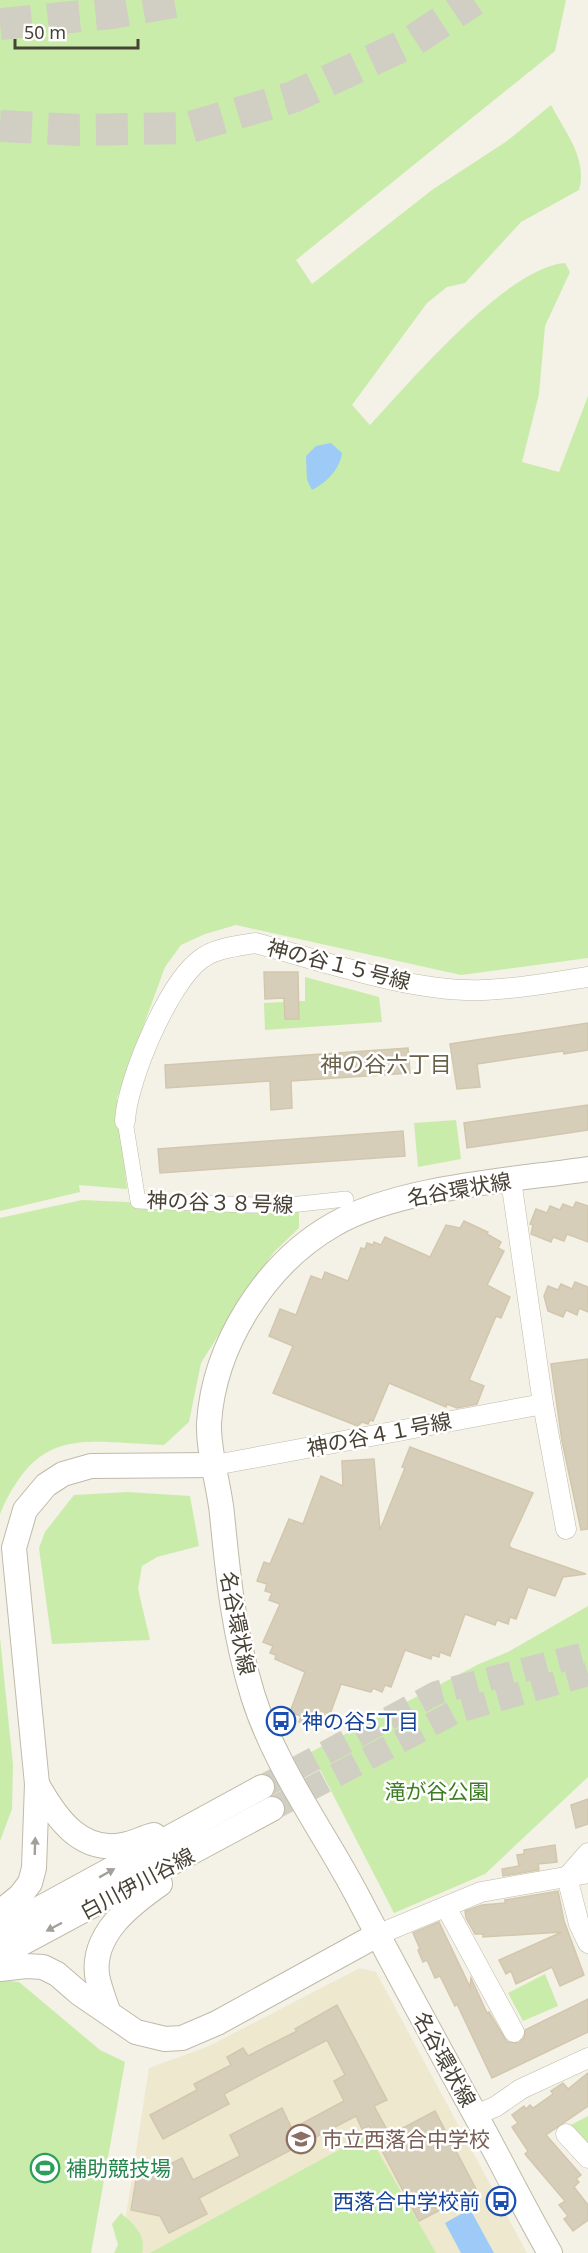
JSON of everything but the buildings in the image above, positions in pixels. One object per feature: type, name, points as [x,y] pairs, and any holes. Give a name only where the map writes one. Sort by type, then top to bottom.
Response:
[{"type":"street","name":"神の谷１５号線","points":[[125,1121],[126,1102],[135,1069],[181,981],[201,958],[228,948],[255,943],[411,983],[446,988],[483,990],[588,977]]},
{"type":"street","name":"神の谷３８号線","points":[[125,1121],[138,1201],[281,1206],[346,1200]]},
{"type":"street","name":"名谷環状線","points":[[550,2253],[356,1894],[280,1763],[253,1696],[230,1602],[209,1425],[216,1380],[232,1335],[254,1300],[293,1255],[335,1224],[390,1202],[588,1168]]},
{"type":"street","points":[[511,1180],[543,1404],[566,1529]]},
{"type":"street","name":"神の谷４１号線","points":[[215,1465],[543,1404]]},
{"type":"street","points":[[0,1912],[20,1896],[30,1882],[34,1868],[37,1784],[14,1548],[25,1510],[46,1485],[63,1474],[91,1466],[193,1468],[215,1465]]},
{"type":"street","points":[[37,1784],[52,1811],[63,1824],[78,1838],[95,1843],[127,1844],[199,1821]]},
{"type":"street","name":"白川伊川谷線","points":[[0,1930],[262,1786]]},
{"type":"street","name":"白川伊川谷線","points":[[0,1955],[272,1809]]},
{"type":"street","points":[[108,2011],[97,1976],[97,1962],[108,1931],[120,1916],[147,1893],[242,1826]]},
{"type":"street","points":[[567,1877],[588,1853]]},
{"type":"street","points":[[0,1969],[43,1967],[57,1974],[79,1993],[136,2032],[165,2039],[182,2038],[217,2023],[377,1935],[447,1909],[481,1892],[588,1873]]},
{"type":"street","points":[[567,1877],[579,1924],[588,1942]]},
{"type":"street","points":[[447,1909],[514,2032]]},
{"type":"street","points":[[475,2115],[495,2107],[521,2089],[588,2058]]},
{"type":"street","points":[[566,2134],[588,2157]]},
{"type":"shaded area","name":"市立西落合中学校","points":[[360,1968],[376,1972],[527,2253],[136,2253],[126,2216],[149,2068],[209,2046]]},
{"type":"green space","points":[[0,0],[566,0],[555,51],[296,260],[312,284],[432,190],[507,141],[551,105],[574,146],[580,167],[579,190],[521,222],[465,283],[447,287],[427,303],[352,405],[370,425],[434,356],[488,305],[516,284],[542,269],[565,263],[570,272],[545,326],[539,394],[522,462],[559,472],[588,396],[588,958],[461,975],[236,925],[205,934],[181,945],[165,967],[117,1098],[127,1189],[79,1185],[80,1192],[0,1211]]},
{"type":"green space","points":[[305,977],[379,997],[382,1022],[265,1030],[264,1003],[305,1001]]},
{"type":"green space","points":[[456,1120],[461,1159],[418,1167],[414,1123]]},
{"type":"green space","points":[[82,1200],[299,1210],[299,1228],[274,1252],[250,1285],[201,1363],[189,1422],[164,1445],[86,1442],[66,1445],[47,1452],[30,1465],[15,1485],[0,1514],[0,1218]]},
{"type":"green space","points":[[128,1492],[190,1496],[199,1546],[157,1557],[142,1566],[138,1589],[150,1640],[52,1644],[39,1548],[45,1532],[74,1495]]},
{"type":"green space","name":"滝が谷公園","points":[[588,1606],[588,1777],[485,1874],[394,1913],[311,1752],[479,1664],[508,1652]]},
{"type":"green space","points":[[0,1638],[13,1765],[12,1809],[0,1841]]},
{"type":"green space","points":[[545,1974],[558,2006],[523,2021],[508,1993]]},
{"type":"green space","name":"補助競技場","points":[[0,1980],[19,1982],[100,2050],[125,2062],[91,2253],[0,2253]]},
{"type":"green space","points":[[588,2116],[588,2151],[567,2127]]},
{"type":"green space","points":[[368,2134],[436,2253],[150,2253]]},
{"type":"green space","points":[[121,2213],[141,2235],[142,2253],[114,2253],[118,2245],[112,2224]]},
{"type":"water","points":[[331,443],[342,453],[341,459],[327,479],[312,490],[307,480],[306,456],[316,446]]},
{"type":"water","points":[[470,2209],[494,2253],[461,2253],[445,2223]]},
{"type":"tunnel","points":[[0,24],[112,13],[186,0]]},
{"type":"tunnel","points":[[0,126],[79,130],[187,128],[293,97],[411,42],[474,0]]},
{"type":"tunnel","points":[[262,1787],[436,1693],[588,1653]]},
{"type":"tunnel","points":[[272,1809],[455,1712],[588,1674]]},
{"type":"place","name":"神の谷5丁目","points":[[281,1721]]},
{"type":"place","name":"市立西落合中学校","points":[[301,2139]]},
{"type":"place","name":"補助競技場","points":[[45,2168]]},
{"type":"place","name":"西落合中学校前","points":[[501,2201]]},
{"type":"district","name":"神の谷六丁目","points":[[386,1063]]}]
